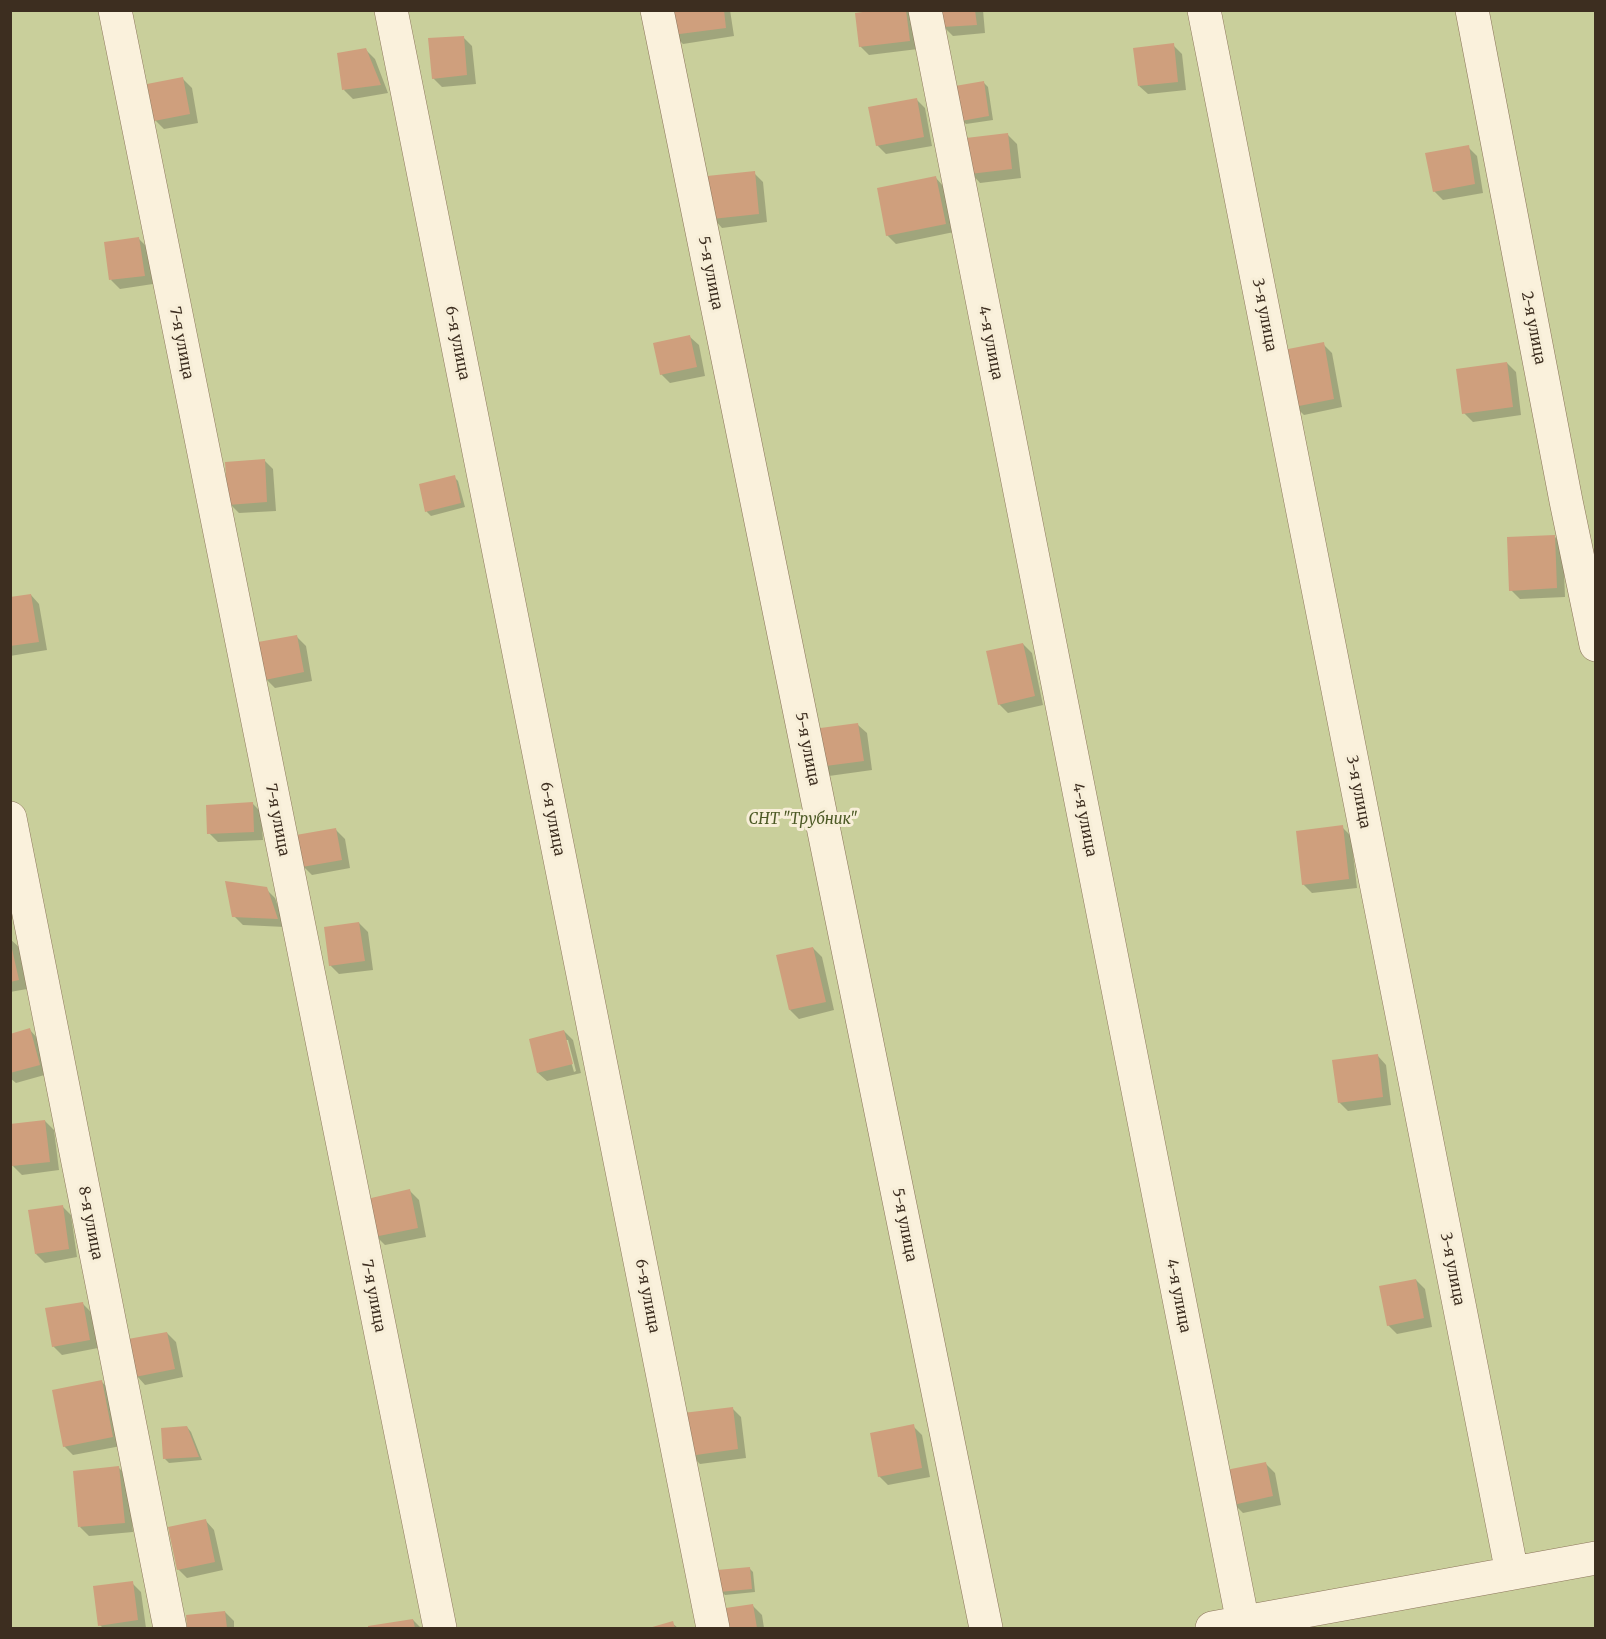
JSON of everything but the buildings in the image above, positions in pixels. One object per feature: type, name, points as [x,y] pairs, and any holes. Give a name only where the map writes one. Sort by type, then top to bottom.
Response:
[{"type":"lane","name":"7-я улица","points":[[115,10],[440,1629]]},
{"type":"lane","name":"6-я улица","points":[[391,10],[713,1629]]},
{"type":"lane","name":"5-я улица","points":[[657,10],[986,1629]]},
{"type":"lane","name":"4-я улица","points":[[925,10],[1233,1627]]},
{"type":"lane","name":"3-я улица","points":[[1204,10],[1512,1573]]},
{"type":"lane","name":"2-я улица","points":[[1472,10],[1566,501],[1596,645]]},
{"type":"lane","name":"8-я улица","points":[[10,818],[170,1629]]},
{"type":"lane","points":[[1233,1627],[1596,1558]]},
{"type":"green space","name":"СНТ \"Трубник\"","points":[[11,11],[1595,11],[1595,1628],[11,1628]]}]
